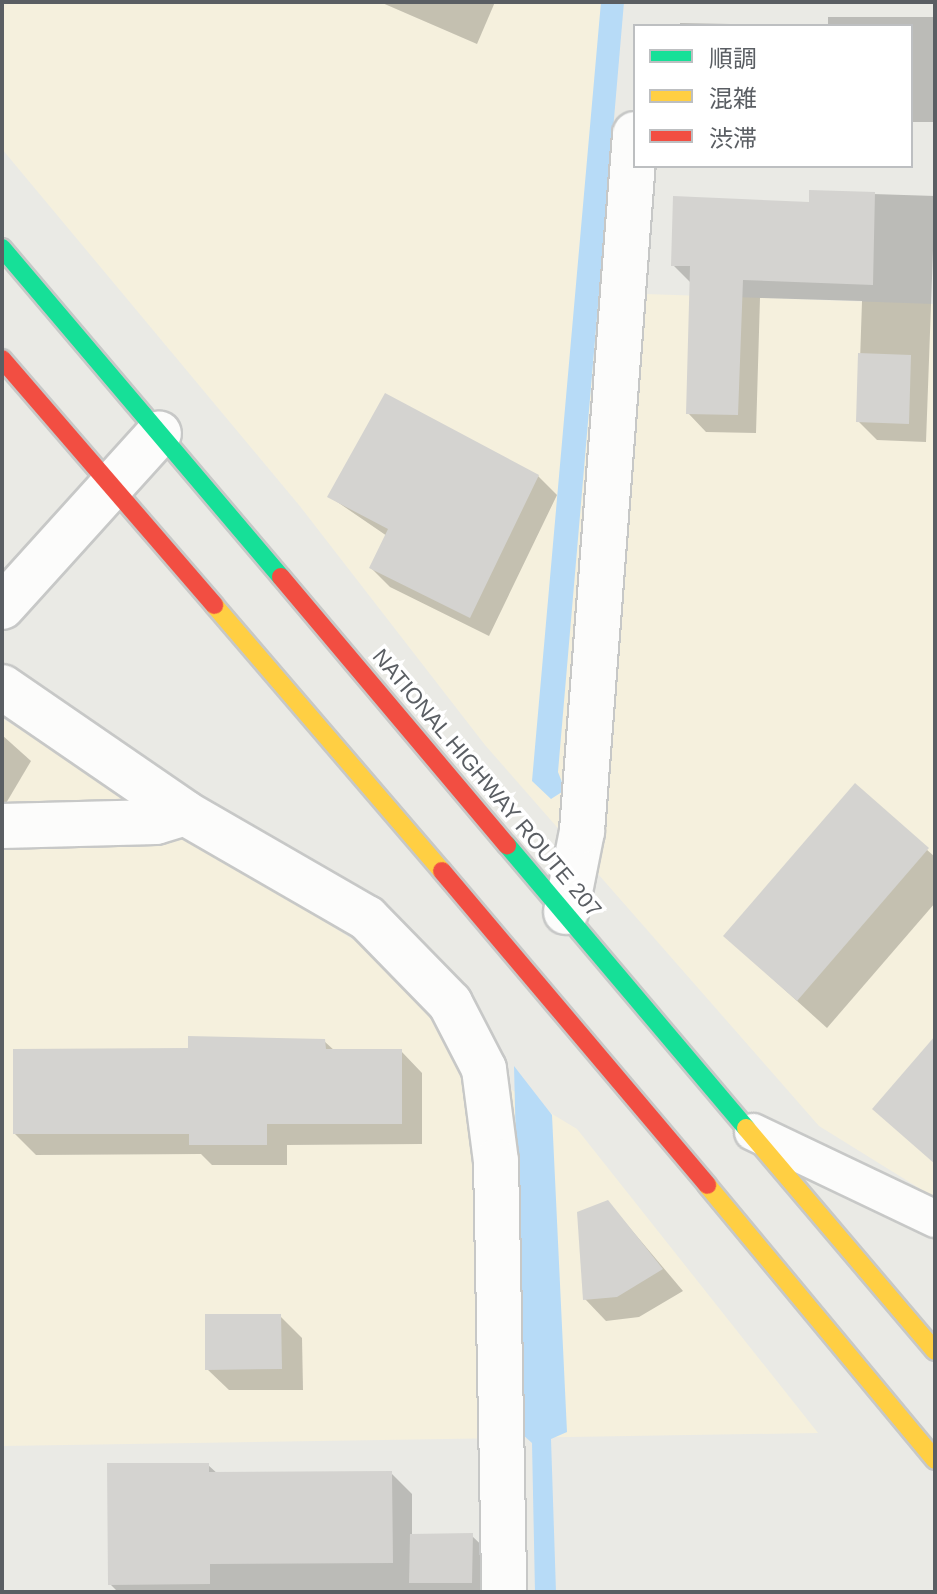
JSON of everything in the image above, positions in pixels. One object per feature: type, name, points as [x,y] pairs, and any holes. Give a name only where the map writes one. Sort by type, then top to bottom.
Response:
[{"type":"highway","name":"NATIONAL HIGHWAY ROUTE 207","points":[[2,248],[935,1351]]},
{"type":"highway","points":[[2,359],[113,484],[935,1460]]},
{"type":"street","points":[[566,912],[582,831],[633,160]]},
{"type":"street","points":[[2,607],[159,433]]},
{"type":"street","points":[[2,687],[185,813],[367,918],[450,1003],[484,1069],[496,1161],[504,1592]]},
{"type":"street","points":[[2,826],[156,822],[185,813]]},
{"type":"lane","points":[[748,1129],[935,1219]]},
{"type":"shaded area","points":[[2,2],[612,2],[586,292],[935,304],[935,1198],[819,1126],[485,745],[299,505],[2,149]]},
{"type":"shaded area","points":[[2,718],[417,980],[467,1063],[577,1129],[818,1433],[2,1446]]},
{"type":"water","points":[[601,2],[624,2],[558,772],[565,790],[551,799],[532,781]]},
{"type":"water","points":[[514,1066],[552,1115],[567,1432],[551,1439],[556,1592],[535,1592],[532,1443],[523,1435]]},
{"type":"building","points":[[809,190],[875,192],[873,285],[743,280],[738,415],[686,414],[690,266],[671,266],[673,196],[809,202]]},
{"type":"building","points":[[858,353],[911,355],[909,424],[856,422]]},
{"type":"building","points":[[385,393],[539,475],[470,618],[369,568],[388,529],[327,497]]},
{"type":"building","points":[[855,783],[929,848],[797,1001],[723,936]]},
{"type":"building","points":[[188,1036],[325,1039],[326,1049],[402,1049],[402,1124],[267,1124],[267,1145],[189,1145],[189,1134],[13,1134],[13,1049],[188,1048]]},
{"type":"building","points":[[935,1036],[935,1164],[872,1109]]},
{"type":"building","points":[[608,1200],[663,1269],[617,1297],[583,1300],[577,1212]]},
{"type":"building","points":[[205,1314],[281,1314],[282,1369],[205,1370]]},
{"type":"building","points":[[107,1463],[209,1463],[209,1472],[392,1471],[393,1563],[210,1564],[210,1584],[108,1585]]},
{"type":"building","points":[[473,1533],[472,1583],[409,1583],[410,1534]]},
{"type":"traffic: fast","points":[[2,248],[281,577]]},
{"type":"traffic: fast","points":[[507,845],[746,1128]]},
{"type":"traffic: slow","points":[[214,605],[442,871]]},
{"type":"traffic: slow","points":[[746,1128],[935,1351]]},
{"type":"traffic: slow","points":[[707,1185],[935,1460]]},
{"type":"traffic: jam","points":[[2,359],[214,605]]},
{"type":"traffic: jam","points":[[281,577],[507,845]]},
{"type":"traffic: jam","points":[[442,871],[707,1185]]}]
